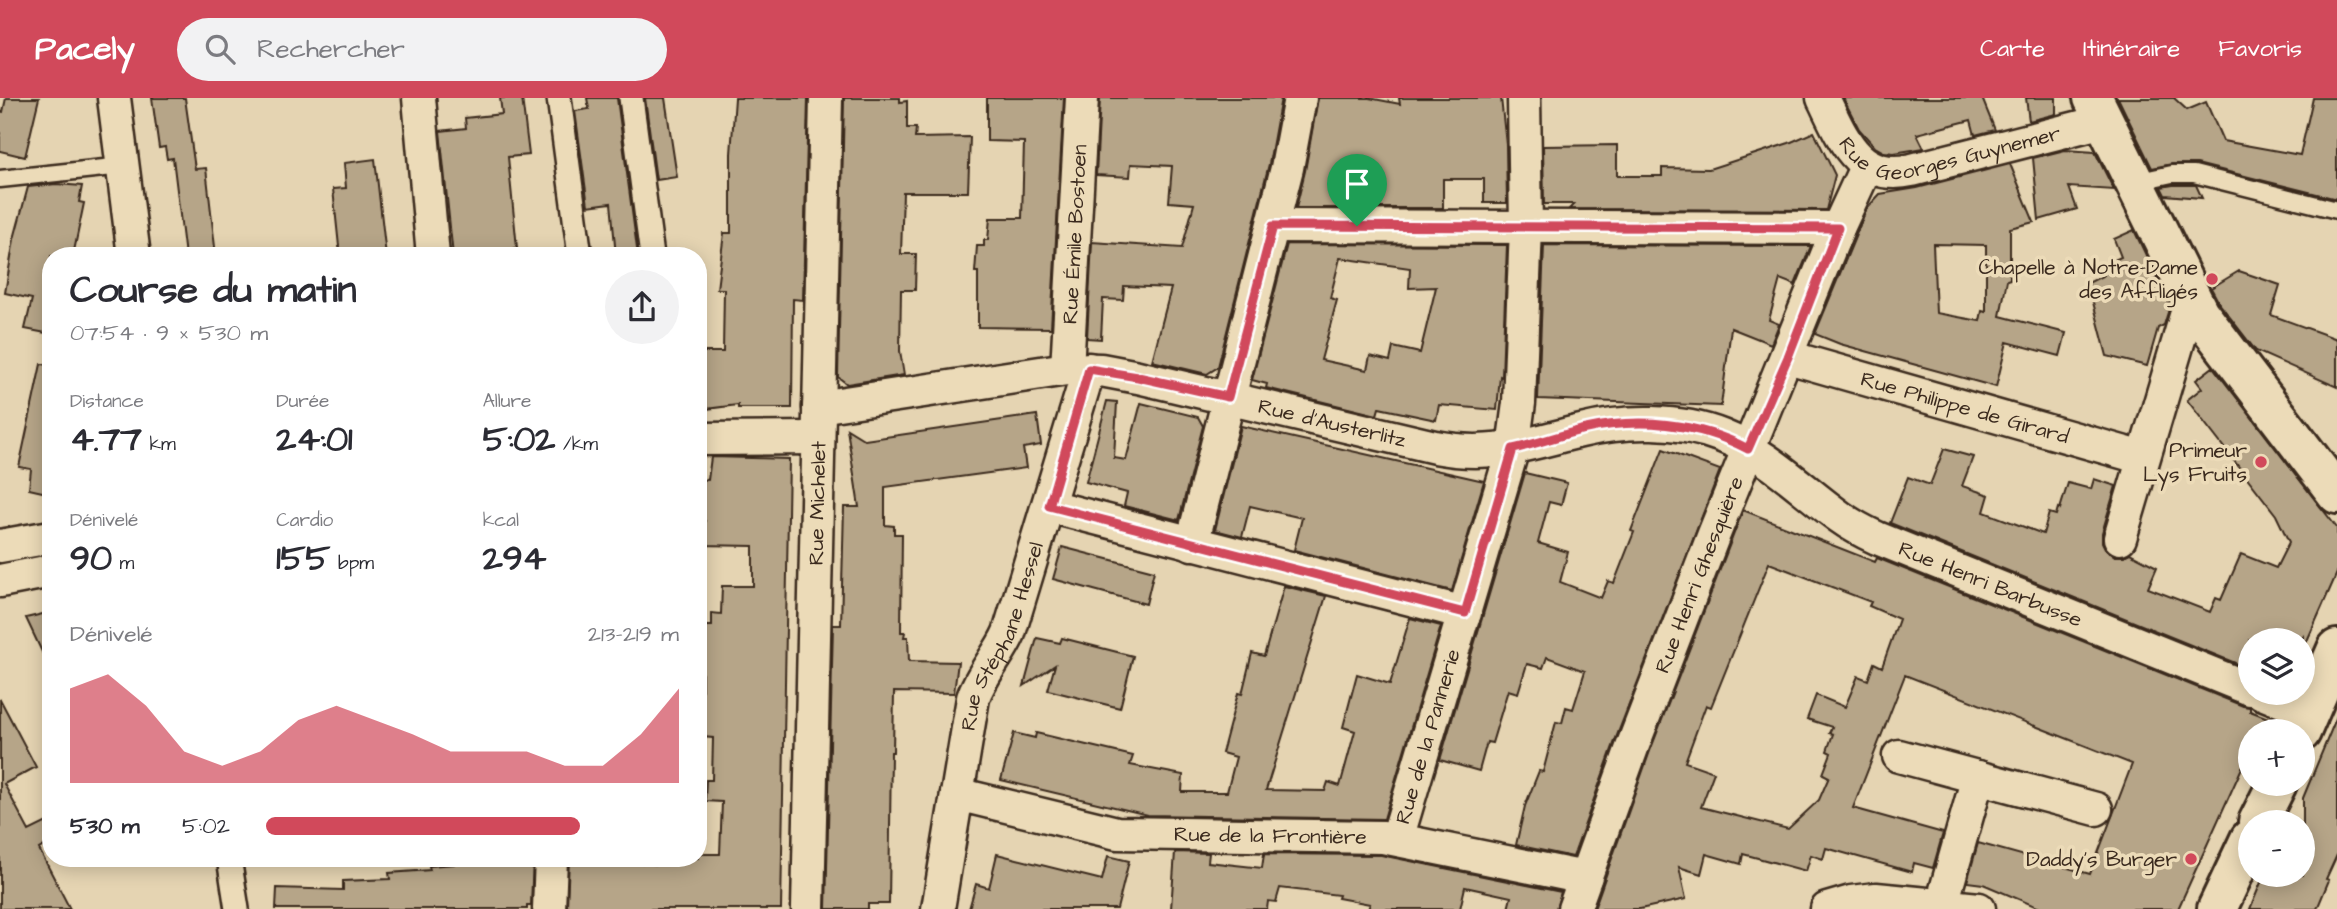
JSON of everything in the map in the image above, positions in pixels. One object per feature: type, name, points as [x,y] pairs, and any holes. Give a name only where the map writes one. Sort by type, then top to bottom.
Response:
[{"type":"street","points":[[114,98],[133,247]]},
{"type":"street","points":[[419,98],[432,247]]},
{"type":"street","points":[[559,98],[579,247]]},
{"type":"street","points":[[631,98],[651,247]]},
{"type":"street","name":"Rue Michelet","points":[[807,909],[826,98]]},
{"type":"street","name":"Rue Émile Bostoen","points":[[1078,369],[1082,98]]},
{"type":"street","points":[[1192,544],[1273,226],[1300,98]]},
{"type":"street","name":"Rue de la Pannerie","points":[[1397,839],[1513,449],[1519,403],[1526,228],[1524,98]]},
{"type":"street","name":"Rue Georges Guynemer","points":[[1823,98],[1847,144],[1867,165],[1887,173],[1899,173],[2098,110]]},
{"type":"street","points":[[2098,110],[2191,299],[2222,345],[2337,494]]},
{"type":"street","name":"Rue Henri Ghesquière","points":[[1574,909],[1629,756],[1748,449],[1788,357],[1838,228],[1867,165]]},
{"type":"street","points":[[1273,226],[1838,228]]},
{"type":"street","points":[[2120,538],[2191,299]]},
{"type":"street","name":"Rue Philippe de Girard","points":[[1788,357],[2143,458]]},
{"type":"street","name":"Rue d'Austerlitz","points":[[707,438],[818,423],[1078,369],[1138,377],[1435,447],[1473,452],[1513,449],[1593,428],[1653,425],[1695,428],[1722,436],[1748,449]]},
{"type":"street","name":"Rue Stéphane Hessel","points":[[938,909],[970,709],[977,687],[1009,633],[1049,506],[1078,369]]},
{"type":"street","name":"Rue Henri Barbusse","points":[[1748,449],[1790,476],[1840,517],[1877,538],[2238,683]]},
{"type":"street","points":[[1049,506],[1465,613]]},
{"type":"street","points":[[0,546],[42,539]]},
{"type":"street","points":[[0,581],[42,574]]},
{"type":"street","points":[[2306,719],[2336,652]]},
{"type":"street","points":[[2280,705],[2301,719]]},
{"type":"street","points":[[1899,756],[2096,809]]},
{"type":"street","points":[[1942,904],[1978,777]]},
{"type":"street","name":"Rue de la Frontière","points":[[957,794],[1117,834],[1397,839],[1585,878]]},
{"type":"street","points":[[2217,909],[2238,864]]},
{"type":"street","points":[[230,867],[237,909]]},
{"type":"street","points":[[549,909],[551,867]]},
{"type":"street","points":[[1827,909],[1875,899],[1979,909]]},
{"type":"lane","points":[[0,179],[123,166]]},
{"type":"lane","points":[[2133,183],[2172,174],[2194,174],[2337,210]]},
{"type":"building","points":[[6,98],[39,98],[25,157],[0,151],[0,112],[3,112]]},
{"type":"building","points":[[152,98],[185,98],[195,169],[206,168],[215,247],[184,247],[173,158],[167,159],[165,147],[159,148]]},
{"type":"building","points":[[500,98],[522,98],[529,155],[508,157],[517,247],[452,247],[440,131],[466,128],[465,118],[502,114]]},
{"type":"building","points":[[587,98],[617,98],[637,247],[615,247],[611,203],[588,206],[575,111],[589,109]]},
{"type":"building","points":[[645,98],[665,98],[677,177],[656,180]]},
{"type":"building","points":[[735,98],[808,98],[803,300],[793,299],[792,408],[738,408],[738,405],[707,409],[707,352],[723,352],[724,289],[717,289],[724,233],[731,233],[731,154]]},
{"type":"building","points":[[844,98],[900,98],[900,102],[907,101],[907,128],[916,128],[915,138],[970,137],[968,192],[903,192],[901,254],[916,254],[915,290],[901,290],[900,351],[904,375],[847,384],[838,377]]},
{"type":"building","points":[[987,98],[1064,98],[1051,328],[978,327],[978,272],[975,272],[977,246],[984,246],[984,240],[988,240],[990,218],[1022,218],[1024,142],[987,141]]},
{"type":"building","points":[[1100,98],[1281,98],[1269,164],[1218,367],[1207,374],[1152,361],[1171,288],[1124,286],[1123,300],[1103,299],[1101,339],[1087,338],[1092,242],[1182,248],[1194,204],[1169,202],[1172,166],[1131,164],[1130,177],[1096,175]]},
{"type":"building","points":[[1318,98],[1369,98],[1400,104],[1399,98],[1501,98],[1506,145],[1507,203],[1484,203],[1484,179],[1443,179],[1443,208],[1296,208]]},
{"type":"building","points":[[1843,98],[1982,98],[1995,130],[1975,135],[1971,120],[1917,134],[1924,148],[1884,152],[1875,147],[1859,129]]},
{"type":"building","points":[[2026,98],[2056,98],[2056,114],[2029,121]]},
{"type":"building","points":[[2118,98],[2174,98],[2187,110],[2206,102],[2223,141],[2300,155],[2313,98],[2337,98],[2337,199],[2197,164],[2172,164],[2152,168]]},
{"type":"building","points":[[1814,132],[1835,175],[1826,210],[1569,209],[1574,204],[1544,204],[1543,146],[1617,145],[1617,176],[1662,176],[1662,168],[1709,169]]},
{"type":"building","points":[[2065,150],[2095,152],[2114,190],[2069,187],[2077,209],[2039,220],[2033,158]]},
{"type":"building","points":[[375,159],[385,247],[339,247],[333,189],[346,188],[344,163]]},
{"type":"building","points":[[2010,164],[2034,222],[2010,228],[2010,279],[2007,280],[2000,316],[2066,333],[2060,356],[2007,342],[1996,387],[1840,344],[1815,334],[1867,208],[1880,194],[1917,188]],"holes":[[[1933,244],[1986,245],[1986,312],[1982,311],[1980,321],[1936,313]]]},
{"type":"building","points":[[56,184],[82,186],[79,202],[84,203],[75,247],[42,247],[42,332],[25,329],[32,299],[5,293],[14,239],[28,187]]},
{"type":"building","points":[[2196,185],[2202,198],[2165,195],[2161,187]]},
{"type":"building","points":[[2134,230],[2170,306],[2164,325],[2158,328],[2147,366],[2107,356],[2088,283],[2104,275],[2101,266],[2121,257],[2114,239]]},
{"type":"building","points":[[1287,244],[1507,245],[1502,377],[1500,376],[1497,410],[1439,405],[1436,420],[1379,408],[1377,415],[1266,388],[1267,384],[1252,380]],"holes":[[[1340,258],[1410,268],[1409,288],[1436,287],[1420,353],[1393,347],[1390,361],[1370,356],[1367,370],[1321,360],[1337,300],[1330,298]]]},
{"type":"building","points":[[1544,245],[1811,246],[1795,285],[1780,279],[1769,320],[1779,324],[1771,344],[1731,328],[1721,406],[1538,399]]},
{"type":"building","points":[[2239,271],[2280,285],[2271,315],[2337,339],[2337,387],[2256,351],[2219,303],[2211,288]]},
{"type":"building","points":[[42,364],[42,492],[29,489],[31,469],[19,467]]},
{"type":"building","points":[[2213,367],[2337,528],[2337,573],[2313,628],[2238,628],[2238,664],[1890,523],[1908,477],[1930,485],[1944,449],[1973,457],[1962,486],[1989,495],[1984,512],[2043,534],[2049,513],[2056,515],[2058,508],[2060,509],[2068,483],[2091,489],[2094,479],[2116,486],[2102,533],[2106,550],[2115,556],[2130,553],[2157,567],[2148,588],[2210,612],[2216,598],[2221,600],[2241,554],[2276,568],[2289,542],[2276,515],[2187,400],[2202,388],[2196,380]]},
{"type":"building","points":[[1107,401],[1117,402],[1114,458],[1126,460],[1141,403],[1198,417],[1203,426],[1179,520],[1124,506],[1127,493],[1086,482]]},
{"type":"building","points":[[1037,415],[1041,445],[1023,448],[1026,468],[885,487],[885,525],[894,526],[894,534],[902,534],[901,632],[905,632],[904,637],[908,637],[909,661],[958,662],[954,693],[894,692],[889,904],[868,904],[868,909],[826,909],[833,625],[841,625],[844,507],[859,507],[847,429],[865,440]]},
{"type":"building","points":[[1241,426],[1484,481],[1452,591],[1294,550],[1302,518],[1250,506],[1242,537],[1215,530]]},
{"type":"building","points":[[1663,449],[1720,470],[1573,857],[1516,845],[1525,806],[1539,771],[1543,772],[1556,722],[1562,723],[1566,707],[1573,709],[1585,671],[1547,657],[1543,668],[1527,664],[1518,693],[1508,690],[1492,743],[1487,742],[1479,771],[1440,760],[1525,473],[1567,483],[1561,505],[1549,502],[1538,543],[1568,552],[1560,582],[1601,598],[1608,581],[1614,583]]},
{"type":"building","points":[[711,457],[789,459],[781,909],[567,907],[569,867],[707,867],[707,854],[720,854],[722,802],[707,801],[707,780],[712,780],[713,738],[707,737],[707,626],[712,626],[712,613],[721,614],[722,586],[753,586],[753,546],[707,545]]},
{"type":"building","points":[[1743,510],[1875,562],[1877,558],[2238,705],[2250,707],[2250,711],[2271,719],[2238,719],[2238,776],[2178,909],[2042,909],[1983,884],[1967,882],[1978,843],[2090,874],[2132,764],[1905,675],[1853,808],[1943,833],[1933,868],[1914,863],[1912,872],[1826,848],[1823,859],[1811,855],[1806,871],[1743,854],[1741,864],[1706,854],[1701,874],[1679,867],[1686,899],[1640,909],[1594,909],[1650,751]],"holes":[[[1769,563],[1871,602],[1869,606],[1899,619],[1882,667],[1874,663],[1868,680],[1858,676],[1845,707],[1816,695],[1807,719],[1832,727],[1829,733],[1833,734],[1827,751],[1831,753],[1823,774],[1829,777],[1819,800],[1788,829],[1701,807],[1714,772],[1685,762],[1706,705],[1711,707]]]},
{"type":"building","points":[[1062,547],[1154,571],[1146,604],[1053,579]]},
{"type":"building","points":[[1284,586],[1326,596],[1266,790],[1325,791],[1328,782],[1340,786],[1355,731],[1343,727],[1357,674],[1390,684],[1410,618],[1441,626],[1384,819],[1148,815],[1001,780],[1014,733],[1035,738],[1036,733],[1133,756],[1130,765],[1183,775],[1182,792],[1227,792],[1236,757],[1222,753],[1238,693],[1242,694],[1252,653],[1264,656]]},
{"type":"building","points":[[42,614],[42,652],[26,618]]},
{"type":"building","points":[[1037,638],[1060,643],[1062,638],[1133,656],[1120,708],[1048,690],[1055,665],[1024,686]]},
{"type":"building","points":[[0,699],[36,767],[4,784],[29,831],[42,824],[42,847],[39,849],[42,867],[48,867],[70,909],[0,909]]},
{"type":"building","points":[[2337,716],[2337,855],[2317,909],[2250,909],[2259,887],[2315,887],[2315,810],[2303,810],[2303,798],[2315,796],[2315,769]]},
{"type":"building","points":[[1175,852],[1209,853],[1208,862],[1262,868],[1264,854],[1381,855],[1561,892],[1556,909],[1508,909],[1511,897],[1465,887],[1460,909],[1368,909],[1370,904],[1338,898],[1339,895],[1280,888],[1276,902],[1268,901],[1267,909],[1171,909]]},
{"type":"building","points":[[997,854],[1102,880],[1108,856],[1129,861],[1117,909],[969,909],[976,884],[989,888]]},
{"type":"building","points":[[429,867],[533,867],[531,905],[527,905],[527,909],[276,909],[277,888],[343,890],[343,881],[390,879],[389,873],[430,870]]},
{"type":"place","name":"Chapelle à Notre-Dame des Affligés","points":[[2212,279]]},
{"type":"place","name":"Primeur Lys Fruits","points":[[2261,462]]},
{"type":"place","name":"Daddy's Burger","points":[[2191,859]]},
{"type":"route","points":[[1273,226],[1357,226],[1838,228],[1788,357],[1748,449],[1722,436],[1695,428],[1630,425],[1581,430],[1513,449],[1465,613],[1049,506],[1089,369],[1228,397],[1273,226]]}]
